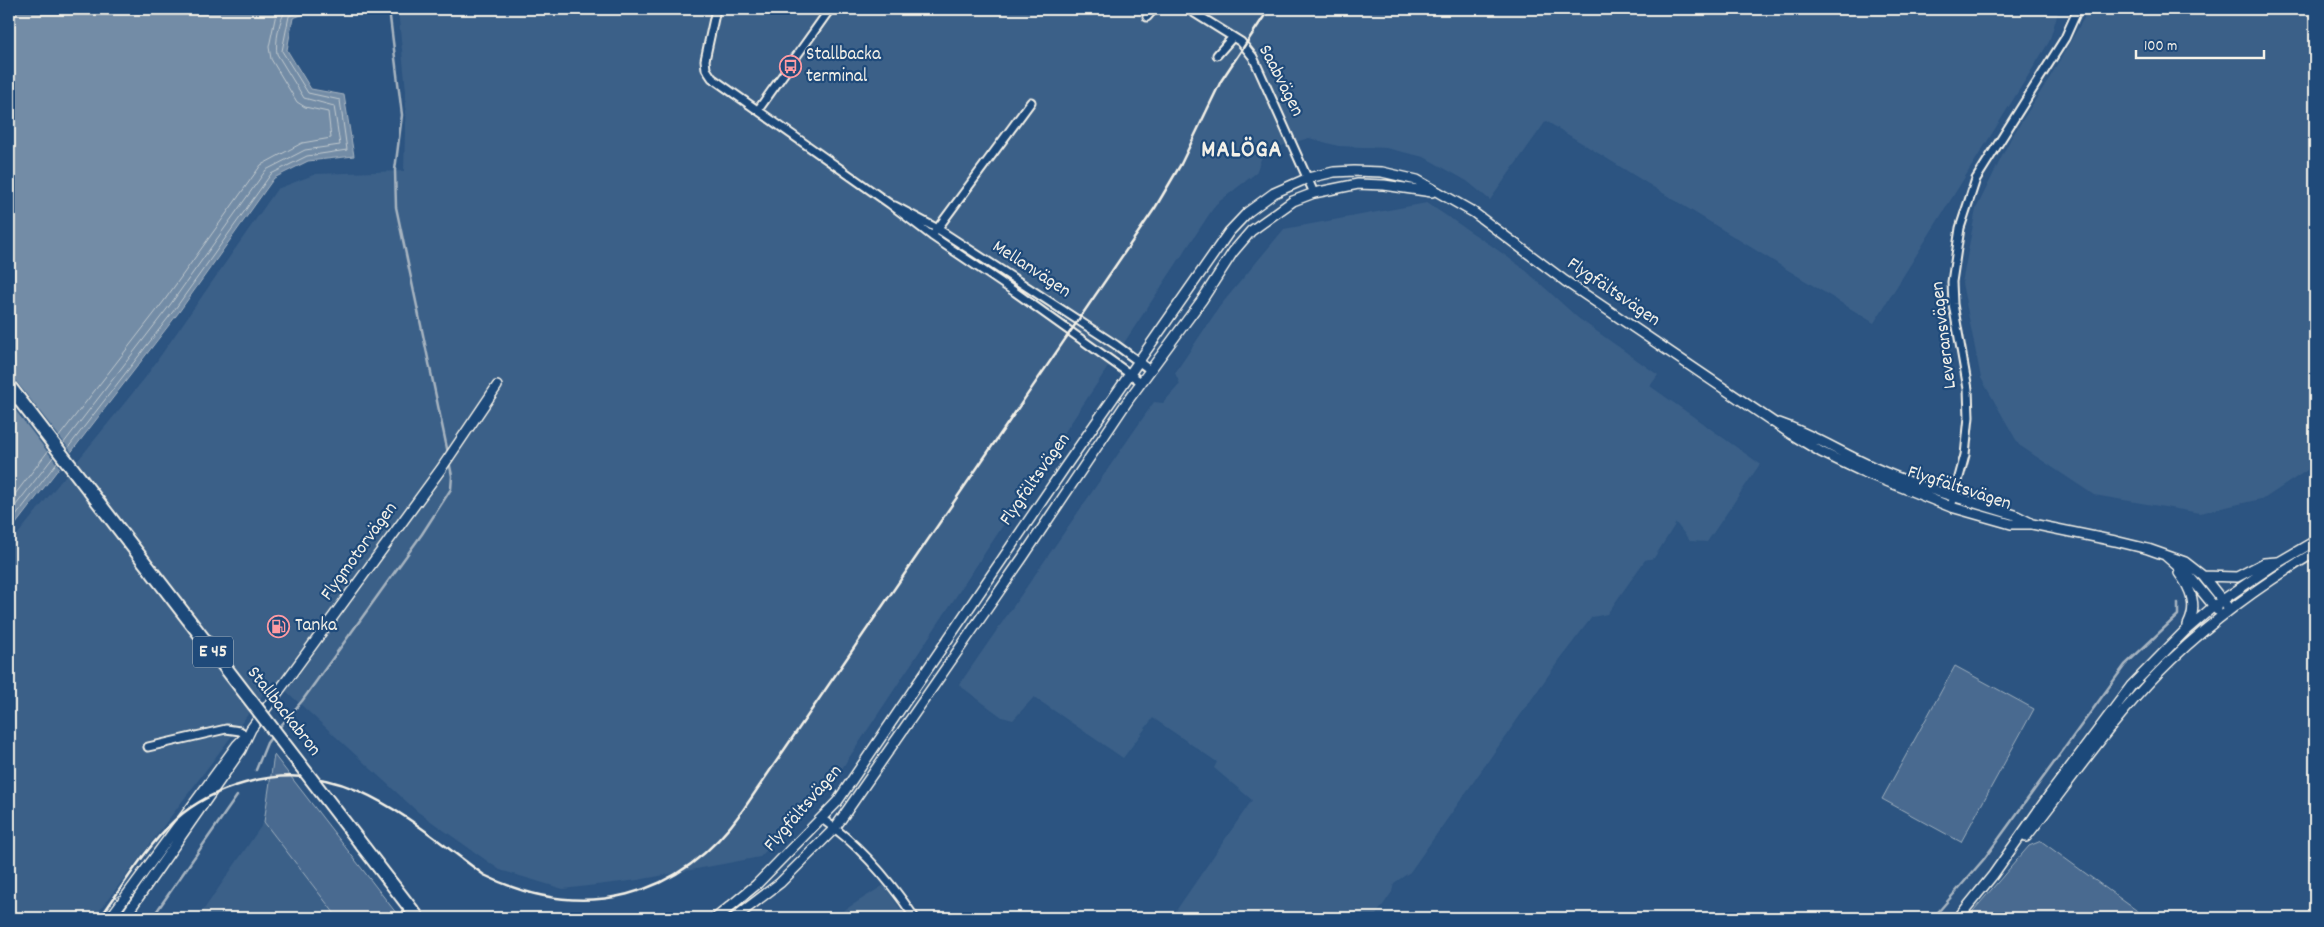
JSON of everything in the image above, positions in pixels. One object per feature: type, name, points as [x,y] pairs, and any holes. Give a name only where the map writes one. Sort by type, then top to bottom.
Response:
[{"type":"highway","name":"Stallbackabron","points":[[9,386],[418,918]]},
{"type":"street","name":"Mellanvägen","points":[[716,9],[706,50],[706,68],[712,78],[932,236],[1141,382]]},
{"type":"street","points":[[758,110],[830,9]]},
{"type":"street","points":[[1147,17],[1154,9]]},
{"type":"street","name":"Saabvägen","points":[[1188,9],[1244,44],[1259,68],[1314,193]]},
{"type":"street","name":"Leveransvägen","points":[[1953,502],[1965,455],[1969,417],[1968,390],[1952,282],[1960,228],[1976,179],[2065,38],[2078,9]]},
{"type":"street","points":[[1217,55],[1232,38]]},
{"type":"street","points":[[932,236],[1030,102]]},
{"type":"street","name":"Flygfältsvägen","points":[[716,918],[756,885],[837,802],[948,637],[1229,232],[1248,212],[1274,193],[1308,178],[1334,172],[1382,172],[1417,180],[1472,212],[1565,281],[1791,434],[1821,452],[1900,488],[1953,502],[2011,524],[2032,524],[2132,545],[2159,552],[2185,562],[2203,576],[2229,609]]},
{"type":"street","name":"Flygfältsvägen","points":[[734,918],[780,883],[836,828],[1141,382],[1202,300],[1233,252],[1251,231],[1293,200],[1314,193],[1358,184],[1384,185],[1437,193]]},
{"type":"street","name":"Mellanvägen","points":[[890,204],[938,228],[1150,370]]},
{"type":"street","name":"Flygmotorvägen","points":[[124,918],[241,750],[247,736],[455,450],[497,386]]},
{"type":"street","points":[[1993,875],[2050,794],[2131,686],[2185,631],[2214,606],[2235,590],[2315,541]]},
{"type":"street","points":[[1958,918],[2056,799],[2102,738],[2159,672],[2229,609],[2315,552]]},
{"type":"street","name":"Flygfältsvägen","points":[[2166,556],[2190,577],[2221,616]]},
{"type":"street","points":[[2203,576],[2237,577],[2264,563],[2279,562]]},
{"type":"street","points":[[2173,564],[2187,584],[2192,598],[2192,617],[2185,631]]},
{"type":"street","points":[[148,747],[226,730],[240,731],[247,736]]},
{"type":"street","name":"Flygmotorvägen","points":[[110,918],[236,745],[247,736]]},
{"type":"street","points":[[822,819],[836,828],[864,854],[901,897],[914,918]]},
{"type":"shaded area","points":[[398,9],[2059,9],[2049,42],[1874,323],[1546,121],[1490,200],[1467,181],[1424,157],[1386,148],[1338,146],[1309,138],[1264,151],[1256,173],[1216,204],[831,785],[760,857],[638,880],[563,889],[500,870],[418,812],[274,680],[94,918],[9,918],[9,545],[145,378],[277,189],[316,174],[404,171],[406,91]]},
{"type":"shaded area","points":[[2087,9],[2311,9],[2315,15],[2315,465],[2265,498],[2200,513],[2094,495],[2019,445],[1981,378],[1962,283],[1976,209],[2011,138],[2050,77],[2084,18]]},
{"type":"shaded area","points":[[1427,203],[1524,269],[1578,318],[1658,375],[1650,386],[1760,464],[1707,542],[1690,541],[1676,523],[1654,558],[1645,560],[1607,614],[1592,617],[1557,663],[1410,872],[1394,883],[1392,892],[1374,918],[1171,918],[1252,800],[1214,768],[1217,762],[1153,718],[1123,758],[1034,697],[1013,720],[1002,717],[959,685],[1154,402],[1163,403],[1180,384],[1175,373],[1220,306],[1284,229]]},
{"type":"shaded area","points":[[1955,666],[2034,709],[1961,842],[1882,799]]},
{"type":"shaded area","points":[[274,755],[400,918],[338,918],[264,822]]},
{"type":"shaded area","points":[[264,822],[338,918],[198,918]]},
{"type":"shaded area","points":[[2041,841],[2147,918],[1967,918],[2029,846]]},
{"type":"shaded area","points":[[884,885],[906,918],[832,918]]},
{"type":"water","points":[[9,9],[318,9],[293,18],[287,50],[311,89],[344,95],[354,156],[308,161],[274,178],[179,312],[9,533]]},
{"type":"pier","points":[[9,372],[73,454],[61,469],[9,402]]},
{"type":"waterway","points":[[389,9],[402,115],[395,170],[396,207],[448,453]]},
{"type":"waterway","points":[[278,729],[302,701],[422,534],[451,489],[452,476],[449,461]]},
{"type":"waterway","points":[[1933,918],[1984,859],[2125,665],[2178,615],[2178,603]]},
{"type":"waterway","points":[[256,770],[267,743],[273,735]]},
{"type":"waterway","points":[[152,918],[237,796]]},
{"type":"railway","points":[[100,918],[145,854],[165,830],[183,813],[208,797],[226,789],[281,776],[314,778],[345,785],[374,798],[402,815],[484,875],[521,890],[557,898],[593,899],[627,894],[659,883],[690,865],[718,840],[743,810],[1155,208],[1181,164],[1221,81],[1269,9]]},
{"type":"place","name":"Stallbacka terminal","points":[[790,66]]},
{"type":"place","name":"Tanka","points":[[279,626]]},
{"type":"district","name":"MALÖGA","points":[[1242,151]]}]
